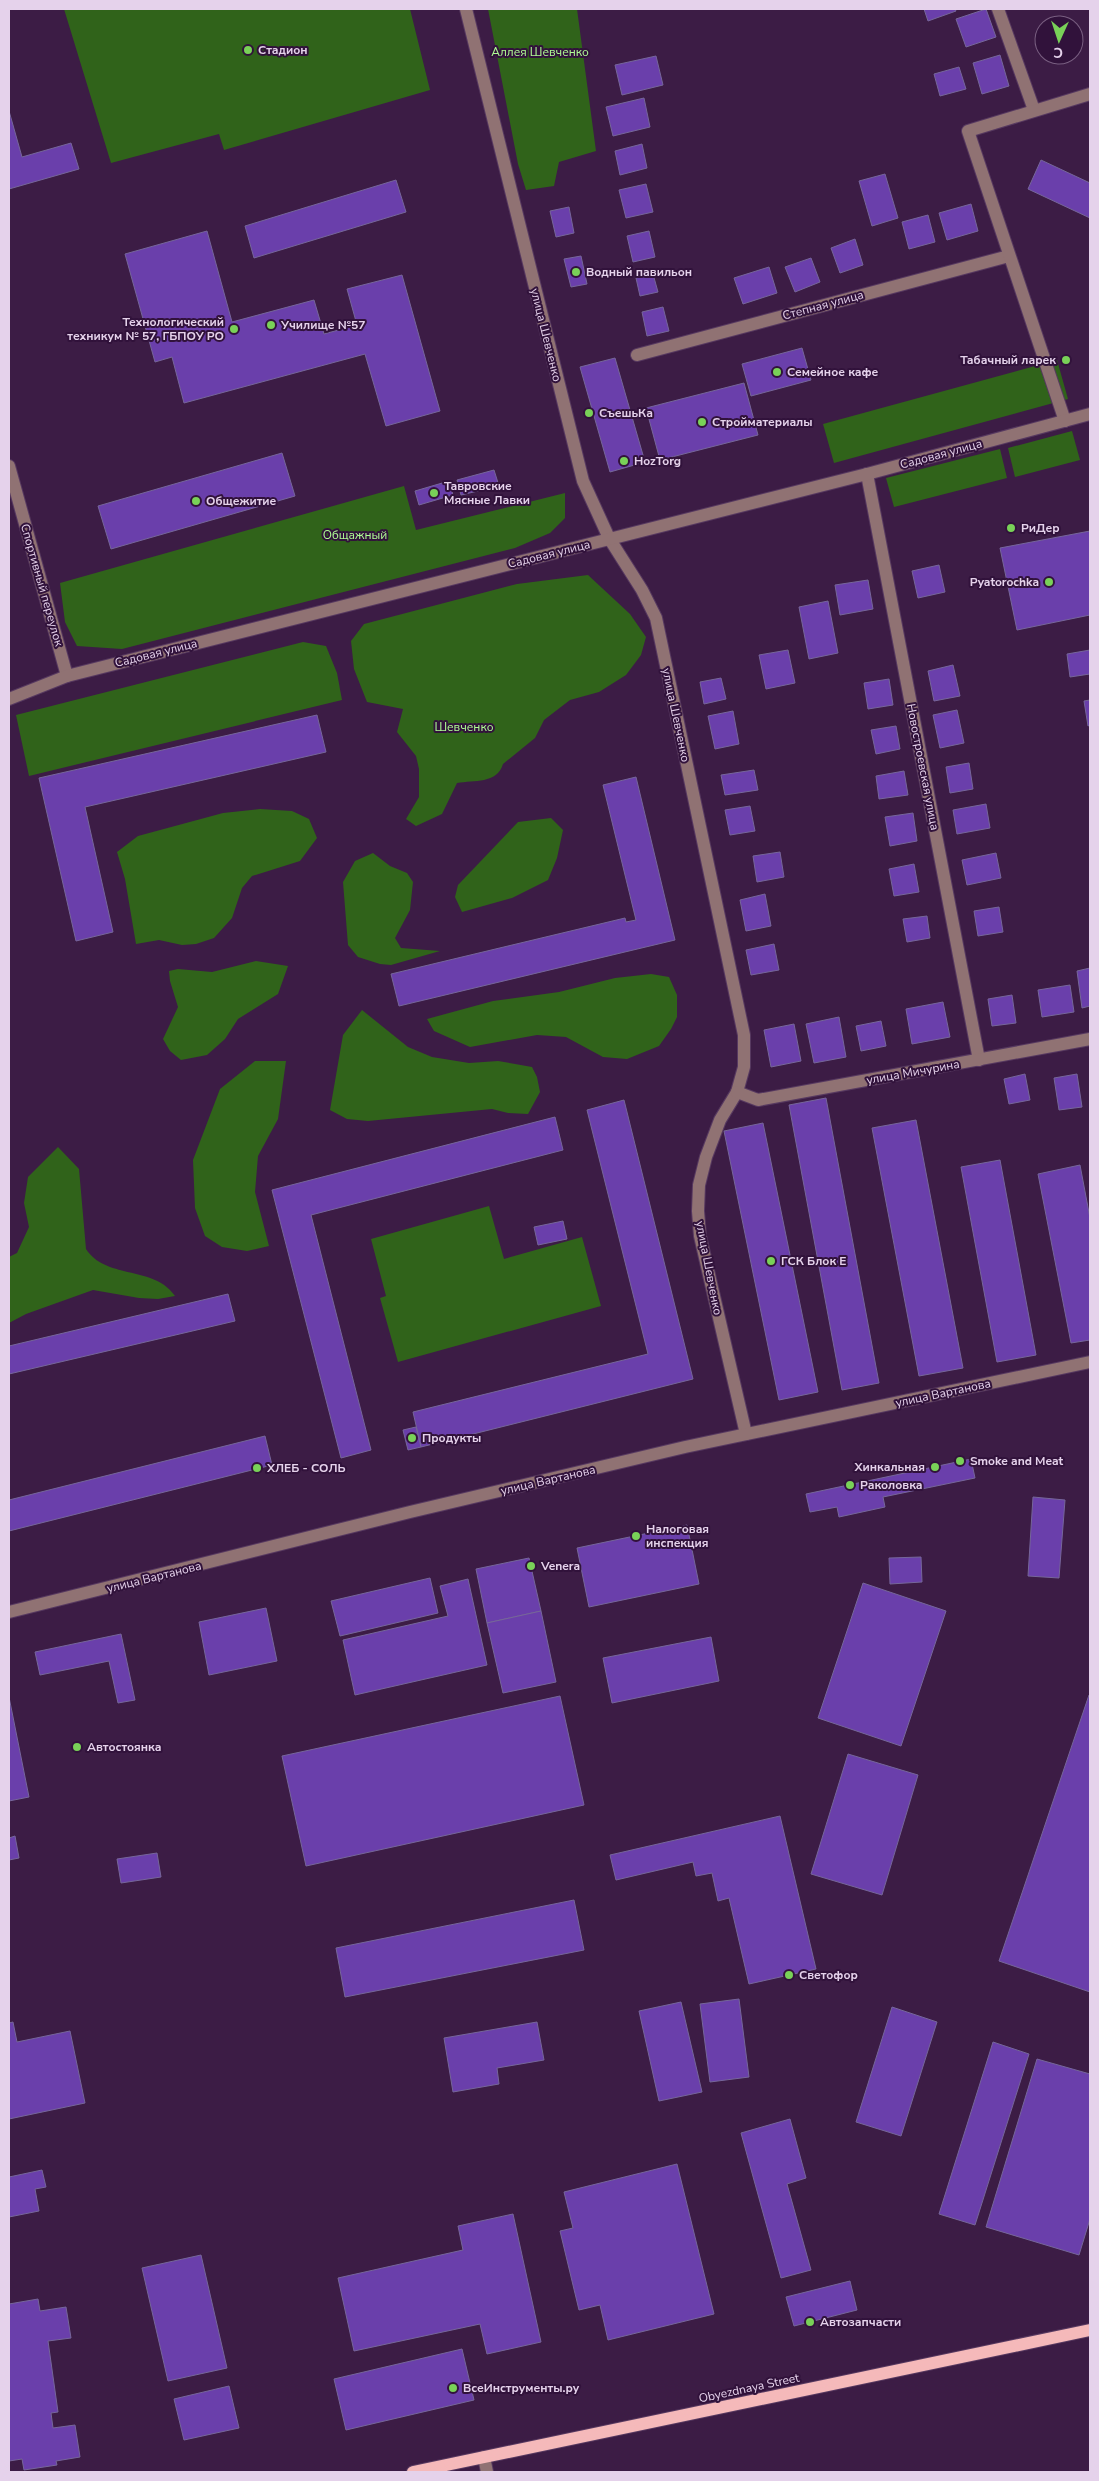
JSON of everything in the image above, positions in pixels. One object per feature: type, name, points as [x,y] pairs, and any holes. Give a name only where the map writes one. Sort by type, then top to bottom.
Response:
[{"type":"main road","name":"Obyezdnaya Street","points":[[413,2472],[1090,2330]]},
{"type":"street","name":"улица Шевченко","points":[[466,9],[583,481],[609,538],[642,590],[656,618],[744,1036],[744,1067],[737,1092],[720,1120],[706,1157],[699,1185],[698,1210],[700,1236],[746,1434]]},
{"type":"street","points":[[998,9],[1034,110]]},
{"type":"street","points":[[1065,421],[968,131],[1090,94]]},
{"type":"street","name":"Степная улица","points":[[637,354],[1009,256]]},
{"type":"street","name":"Садовая улица","points":[[9,699],[67,676],[867,474],[1090,414]]},
{"type":"street","name":"Спортивный переулок","points":[[9,466],[67,676]]},
{"type":"street","name":"Новостроевская улица","points":[[867,474],[979,1060]]},
{"type":"street","name":"улица Мичурина","points":[[737,1092],[758,1100],[1090,1039]]},
{"type":"street","name":"улица Вартанова","points":[[9,1612],[410,1512],[746,1434],[1090,1362]]},
{"type":"street","points":[[484,2458],[487,2472]]},
{"type":"green space","name":"Стадион","points":[[64,9],[410,9],[430,90],[224,150],[219,134],[111,163]]},
{"type":"green space","name":"Аллея Шевченко","points":[[488,9],[577,9],[596,151],[559,162],[554,186],[526,190],[518,164]]},
{"type":"green space","points":[[1057,360],[1068,399],[834,463],[823,424]]},
{"type":"green space","points":[[1072,431],[1080,460],[1015,477],[1008,448]]},
{"type":"green space","points":[[1000,449],[1007,478],[894,507],[886,478]]},
{"type":"green space","name":"Общажный","points":[[404,486],[416,530],[565,493],[565,518],[550,533],[515,548],[122,649],[77,646],[65,622],[60,583]]},
{"type":"green space","name":"Шевченко","points":[[588,575],[630,614],[646,637],[641,655],[626,675],[599,692],[570,700],[544,720],[535,738],[503,764],[496,775],[484,780],[457,783],[442,814],[416,826],[406,819],[419,797],[419,769],[416,756],[397,732],[403,709],[367,702],[354,669],[351,641],[364,624],[517,584]]},
{"type":"green space","points":[[303,642],[326,646],[337,673],[342,700],[29,776],[16,715]]},
{"type":"green space","points":[[260,809],[292,811],[309,819],[317,838],[300,861],[252,876],[242,888],[232,918],[214,938],[196,944],[182,945],[159,940],[136,944],[125,879],[117,852],[138,836],[223,813]]},
{"type":"green space","points":[[551,818],[563,830],[557,858],[548,880],[512,898],[462,912],[455,897],[458,885],[518,822]]},
{"type":"green space","points":[[373,853],[390,866],[407,873],[413,882],[410,910],[395,938],[401,948],[440,951],[391,965],[380,964],[358,957],[348,945],[343,882],[355,861]]},
{"type":"green space","points":[[256,961],[288,966],[278,994],[238,1019],[225,1039],[207,1055],[181,1060],[170,1051],[163,1039],[178,1007],[169,971],[178,969],[212,972]]},
{"type":"green space","points":[[651,974],[669,977],[677,995],[677,1017],[659,1046],[627,1059],[603,1057],[566,1037],[537,1035],[470,1047],[434,1031],[427,1019],[493,1001],[559,992],[615,978]]},
{"type":"green space","points":[[362,1010],[408,1047],[432,1057],[469,1063],[498,1061],[532,1067],[537,1077],[540,1092],[528,1114],[508,1113],[492,1109],[368,1121],[347,1119],[330,1110],[343,1035]]},
{"type":"green space","points":[[255,1061],[286,1061],[278,1119],[258,1156],[255,1192],[269,1246],[247,1251],[222,1247],[205,1236],[195,1208],[193,1160],[220,1089]]},
{"type":"green space","points":[[58,1147],[79,1169],[86,1249],[95,1259],[105,1265],[155,1280],[166,1286],[175,1296],[158,1299],[139,1298],[93,1290],[26,1314],[9,1323],[9,1257],[17,1253],[29,1227],[24,1203],[28,1177]]},
{"type":"green space","points":[[489,1206],[504,1259],[582,1237],[601,1306],[398,1362],[380,1298],[386,1296],[371,1239]]},
{"type":"building","points":[[924,9],[955,9],[956,11],[928,21]]},
{"type":"building","points":[[986,9],[996,37],[966,47],[956,19]]},
{"type":"building","points":[[1000,55],[1009,86],[982,94],[973,63]]},
{"type":"building","points":[[656,56],[663,85],[622,95],[615,65]]},
{"type":"building","points":[[959,67],[966,89],[940,96],[934,74]]},
{"type":"building","points":[[644,98],[650,127],[613,136],[606,107]]},
{"type":"building","points":[[9,111],[22,157],[71,143],[79,169],[9,189]]},
{"type":"building","points":[[642,144],[647,168],[620,175],[615,151]]},
{"type":"building","points":[[1041,160],[1090,183],[1090,218],[1028,189]]},
{"type":"building","points":[[885,174],[898,218],[872,226],[859,181]]},
{"type":"building","points":[[396,180],[406,212],[254,258],[245,226]]},
{"type":"building","points":[[646,184],[653,212],[626,218],[619,190]]},
{"type":"building","points":[[971,204],[978,231],[947,240],[939,213]]},
{"type":"building","points":[[569,207],[574,233],[556,237],[550,211]]},
{"type":"building","points":[[928,215],[935,242],[909,249],[902,222]]},
{"type":"building","name":"Технологический техникум № 57, ГБПОУ РО","points":[[207,231],[232,322],[314,300],[324,334],[357,325],[347,289],[402,275],[440,411],[386,426],[365,354],[184,403],[172,357],[155,362],[125,254]]},
{"type":"building","points":[[649,231],[655,257],[633,262],[627,236]]},
{"type":"building","points":[[855,239],[863,265],[840,273],[831,248]]},
{"type":"building","name":"Водный павильон","points":[[581,256],[587,284],[571,287],[564,259]]},
{"type":"building","points":[[811,258],[820,282],[795,292],[785,267]]},
{"type":"building","points":[[769,267],[777,293],[743,304],[734,278]]},
{"type":"building","points":[[653,274],[658,292],[640,296],[636,278]]},
{"type":"building","points":[[663,307],[669,331],[647,336],[642,312]]},
{"type":"building","name":"Семейное кафе","points":[[802,348],[811,380],[751,396],[742,364]]},
{"type":"building","points":[[615,358],[645,462],[610,472],[580,367]]},
{"type":"building","name":"Стройматериалы","points":[[744,383],[758,435],[660,460],[646,408]]},
{"type":"building","name":"Общежитие","points":[[282,453],[295,496],[111,549],[98,506]]},
{"type":"building","points":[[494,470],[499,486],[461,495],[457,480]]},
{"type":"building","name":"Тавровские Мясные Лавки","points":[[449,481],[453,495],[419,505],[415,491]]},
{"type":"building","name":"Pyatorochka","points":[[1090,531],[1090,615],[1017,630],[1000,548]]},
{"type":"building","points":[[939,565],[945,592],[918,598],[912,571]]},
{"type":"building","points":[[868,580],[873,609],[840,615],[835,585]]},
{"type":"building","points":[[828,601],[838,653],[809,659],[799,607]]},
{"type":"building","points":[[788,650],[795,683],[766,689],[759,655]]},
{"type":"building","points":[[1090,650],[1090,674],[1070,677],[1067,654]]},
{"type":"building","points":[[953,665],[960,696],[934,701],[928,671]]},
{"type":"building","points":[[721,678],[726,699],[704,704],[700,682]]},
{"type":"building","points":[[889,679],[893,705],[868,709],[864,683]]},
{"type":"building","points":[[1090,700],[1090,725],[1088,726],[1084,701]]},
{"type":"building","points":[[957,710],[964,743],[940,748],[933,715]]},
{"type":"building","points":[[733,711],[739,744],[715,749],[708,716]]},
{"type":"building","points":[[317,715],[326,752],[85,807],[113,932],[76,941],[39,778]]},
{"type":"building","points":[[896,726],[900,749],[876,754],[871,730]]},
{"type":"building","points":[[969,763],[973,789],[950,793],[946,767]]},
{"type":"building","points":[[754,770],[758,790],[725,795],[721,775]]},
{"type":"building","points":[[904,771],[908,795],[879,799],[876,776]]},
{"type":"building","points":[[636,777],[675,940],[399,1006],[391,974],[625,918],[626,922],[636,920],[603,785]]},
{"type":"building","points":[[986,804],[990,828],[957,834],[953,810]]},
{"type":"building","points":[[750,806],[755,831],[730,835],[725,810]]},
{"type":"building","points":[[913,813],[917,841],[890,846],[885,817]]},
{"type":"building","points":[[780,852],[784,877],[757,882],[753,856]]},
{"type":"building","points":[[996,853],[1001,878],[967,885],[962,860]]},
{"type":"building","points":[[914,864],[919,892],[894,896],[889,869]]},
{"type":"building","points":[[765,894],[771,926],[746,931],[740,900]]},
{"type":"building","points":[[999,907],[1003,932],[978,936],[974,911]]},
{"type":"building","points":[[927,916],[930,938],[907,942],[903,919]]},
{"type":"building","points":[[774,944],[779,970],[751,975],[746,950]]},
{"type":"building","points":[[1090,968],[1090,1006],[1082,1008],[1077,971]]},
{"type":"building","points":[[1070,985],[1074,1012],[1042,1017],[1038,990]]},
{"type":"building","points":[[1012,995],[1016,1023],[992,1026],[988,999]]},
{"type":"building","points":[[943,1002],[950,1037],[912,1044],[906,1009]]},
{"type":"building","points":[[839,1017],[846,1057],[814,1063],[806,1024]]},
{"type":"building","points":[[881,1021],[886,1046],[861,1051],[856,1026]]},
{"type":"building","points":[[794,1024],[801,1061],[771,1067],[764,1030]]},
{"type":"building","points":[[1025,1074],[1030,1100],[1009,1104],[1004,1079]]},
{"type":"building","points":[[1077,1074],[1082,1107],[1059,1110],[1054,1078]]},
{"type":"building","points":[[826,1098],[879,1383],[842,1390],[789,1105]]},
{"type":"building","points":[[624,1100],[693,1379],[421,1447],[413,1412],[648,1354],[587,1110]]},
{"type":"building","points":[[555,1117],[563,1150],[311,1215],[371,1450],[341,1458],[272,1190]]},
{"type":"building","points":[[916,1120],[963,1368],[919,1376],[872,1128]]},
{"type":"building","name":"ГСК Блок Е","points":[[763,1123],[818,1392],[779,1400],[724,1131]]},
{"type":"building","points":[[1000,1160],[1036,1355],[997,1362],[961,1167]]},
{"type":"building","points":[[1080,1165],[1090,1218],[1090,1340],[1071,1343],[1038,1174]]},
{"type":"building","points":[[563,1221],[567,1239],[538,1245],[534,1227]]},
{"type":"building","points":[[228,1294],[235,1321],[9,1374],[9,1346]]},
{"type":"building","name":"Продукты","points":[[416,1427],[421,1447],[408,1450],[403,1430]]},
{"type":"building","points":[[265,1436],[272,1465],[9,1531],[9,1500]]},
{"type":"building","points":[[971,1459],[975,1478],[883,1497],[885,1507],[839,1517],[837,1507],[810,1512],[806,1494]]},
{"type":"building","points":[[1033,1497],[1065,1500],[1059,1578],[1028,1576]]},
{"type":"building","points":[[687,1525],[699,1584],[589,1607],[577,1548]]},
{"type":"building","points":[[921,1557],[922,1582],[890,1584],[889,1558]]},
{"type":"building","points":[[529,1558],[541,1611],[487,1623],[476,1569]]},
{"type":"building","points":[[430,1578],[438,1613],[340,1636],[331,1601]]},
{"type":"building","points":[[468,1579],[487,1665],[355,1695],[343,1640],[448,1616],[440,1586]]},
{"type":"building","points":[[863,1583],[946,1611],[901,1746],[818,1718]]},
{"type":"building","points":[[266,1608],[277,1661],[209,1675],[199,1622]]},
{"type":"building","points":[[541,1611],[556,1682],[503,1693],[487,1623]]},
{"type":"building","points":[[121,1634],[135,1700],[118,1703],[109,1661],[40,1675],[35,1652]]},
{"type":"building","points":[[711,1637],[719,1681],[612,1703],[603,1658]]},
{"type":"building","points":[[1090,1695],[1090,1992],[999,1961]]},
{"type":"building","points":[[560,1696],[584,1805],[306,1866],[282,1756]]},
{"type":"building","points":[[9,1697],[29,1797],[9,1801]]},
{"type":"building","points":[[848,1754],[918,1775],[882,1895],[811,1874]]},
{"type":"building","points":[[780,1816],[816,1969],[749,1984],[729,1898],[718,1901],[712,1873],[696,1876],[693,1862],[616,1880],[610,1855]]},
{"type":"building","points":[[15,1836],[19,1858],[9,1860],[9,1838]]},
{"type":"building","points":[[157,1853],[161,1877],[121,1883],[117,1859]]},
{"type":"building","points":[[574,1900],[584,1950],[345,1997],[336,1948]]},
{"type":"building","points":[[739,1999],[749,2077],[710,2082],[700,2004]]},
{"type":"building","points":[[681,2002],[702,2092],[659,2101],[639,2011]]},
{"type":"building","points":[[892,2007],[937,2022],[901,2136],[856,2122]]},
{"type":"building","points":[[13,2022],[17,2042],[70,2031],[85,2103],[9,2119],[9,2023]]},
{"type":"building","points":[[537,2022],[544,2060],[497,2068],[499,2084],[453,2092],[444,2038]]},
{"type":"building","points":[[993,2042],[1029,2054],[975,2225],[939,2214]]},
{"type":"building","points":[[1037,2059],[1090,2074],[1090,2219],[1079,2255],[986,2227]]},
{"type":"building","points":[[790,2119],[806,2178],[787,2184],[811,2270],[781,2278],[741,2133]]},
{"type":"building","points":[[677,2164],[714,2314],[608,2340],[600,2305],[579,2310],[560,2231],[573,2228],[564,2192]]},
{"type":"building","points":[[42,2170],[46,2187],[35,2189],[39,2211],[9,2217],[9,2177]]},
{"type":"building","points":[[513,2214],[541,2342],[487,2354],[480,2324],[354,2351],[338,2278],[463,2250],[458,2226]]},
{"type":"building","points":[[201,2255],[227,2368],[168,2381],[142,2268]]},
{"type":"building","points":[[850,2281],[857,2310],[794,2326],[786,2297]]},
{"type":"building","points":[[38,2299],[40,2311],[66,2307],[71,2338],[48,2341],[58,2412],[51,2413],[53,2428],[75,2425],[80,2457],[56,2461],[57,2465],[24,2470],[22,2459],[9,2461],[9,2304]]},
{"type":"building","points":[[462,2349],[474,2400],[346,2430],[334,2379]]},
{"type":"building","points":[[229,2386],[239,2428],[184,2440],[174,2399]]},
{"type":"place","name":"Стадион","points":[[248,50]]},
{"type":"place","name":"Водный павильон","points":[[576,272]]},
{"type":"place","name":"Училище №57","points":[[271,325]]},
{"type":"place","name":"Технологический техникум № 57, ГБПОУ РО","points":[[234,329]]},
{"type":"place","name":"Табачный ларек","points":[[1066,360]]},
{"type":"place","name":"Семейное кафе","points":[[777,372]]},
{"type":"place","name":"СъешьКа","points":[[589,413]]},
{"type":"place","name":"Стройматериалы","points":[[702,422]]},
{"type":"place","name":"HozTorg","points":[[624,461]]},
{"type":"place","name":"Тавровские Мясные Лавки","points":[[434,493]]},
{"type":"place","name":"Общежитие","points":[[196,501]]},
{"type":"place","name":"РиДер","points":[[1011,528]]},
{"type":"place","name":"Pyatorochka","points":[[1049,582]]},
{"type":"place","name":"ГСК Блок Е","points":[[771,1261]]},
{"type":"place","name":"Продукты","points":[[412,1438]]},
{"type":"place","name":"Smoke and Meat","points":[[960,1461]]},
{"type":"place","name":"Хинкальная","points":[[935,1467]]},
{"type":"place","name":"ХЛЕБ - СОЛЬ","points":[[257,1468]]},
{"type":"place","name":"Раколовка","points":[[850,1485]]},
{"type":"place","name":"Налоговая инспекция","points":[[636,1536]]},
{"type":"place","name":"Venera","points":[[531,1566]]},
{"type":"place","name":"Автостоянка","points":[[77,1747]]},
{"type":"place","name":"Светофор","points":[[789,1975]]},
{"type":"place","name":"Автозапчасти","points":[[810,2322]]},
{"type":"place","name":"ВсеИнструменты.ру","points":[[453,2388]]}]
